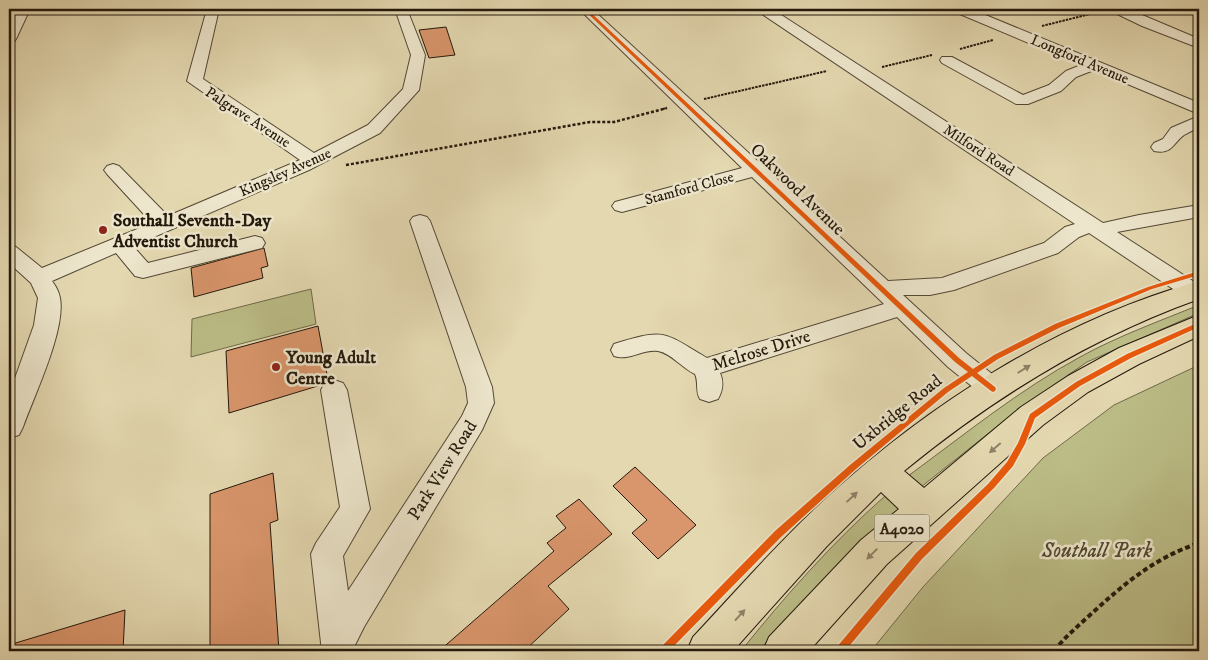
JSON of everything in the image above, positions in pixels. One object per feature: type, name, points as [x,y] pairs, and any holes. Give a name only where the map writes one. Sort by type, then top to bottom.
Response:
[{"type":"main road","name":"Uxbridge Road","points":[[707,651],[820,528],[881,471],[942,424],[993,388],[1075,341],[1125,318],[1197,302]]},
{"type":"main road","name":"A4020","points":[[783,651],[874,552],[1032,416],[1078,384],[1129,356],[1197,302]]},
{"type":"main road","name":"A4020","points":[[881,471],[923,509]]},
{"type":"street","points":[[10,35],[24,9]]},
{"type":"street","name":"Palgrave Avenue","points":[[213,9],[196,81],[308,163]]},
{"type":"street","name":"Kingsley Avenue","points":[[39,278],[308,163],[374,129],[411,90],[418,55],[401,9]]},
{"type":"street","name":"Oakwood Avenue","points":[[585,9],[957,360],[993,388]]},
{"type":"street","name":"Milford Road","points":[[764,9],[1096,227],[1197,302]]},
{"type":"street","name":"Longford Avenue","points":[[960,9],[1199,109]]},
{"type":"street","points":[[1119,9],[1199,44]]},
{"type":"street","points":[[948,60],[1022,101],[1055,88],[1071,74],[1095,65]]},
{"type":"street","points":[[1160,147],[1169,143],[1177,132],[1199,121]]},
{"type":"street","points":[[113,170],[165,225]]},
{"type":"street","name":"Stamford Close","points":[[622,206],[756,170]]},
{"type":"street","name":"Park View Road","points":[[338,647],[352,615],[473,422],[481,403],[479,386],[420,221]]},
{"type":"street","points":[[884,290],[898,286],[946,286],[1051,248],[1072,232],[1096,227]]},
{"type":"street","points":[[119,244],[143,271],[255,243]]},
{"type":"street","points":[[9,252],[39,278],[49,298],[47,325],[9,427]]},
{"type":"street","name":"Melrose Drive","points":[[624,350],[650,343],[662,343],[672,347],[696,364],[707,380],[902,307]]},
{"type":"street","points":[[334,390],[355,509],[327,554],[338,647]]},
{"type":"lane","points":[[1096,227],[1199,212]]},
{"type":"path","points":[[1018,33],[1104,10],[1119,9]]},
{"type":"path","points":[[308,163],[309,171],[590,122],[614,122],[686,103],[850,66]]},
{"type":"path","points":[[1054,651],[1061,642],[1104,603],[1147,567],[1174,552],[1199,543]]},
{"type":"green space","points":[[311,289],[316,324],[191,357],[192,319]]},
{"type":"green space","points":[[1199,305],[1199,313],[1087,362],[1019,409],[921,487],[908,476],[992,414],[1057,370],[1109,342]]},
{"type":"green space","name":"Southall Park","points":[[1199,365],[1199,651],[871,651],[923,587],[1043,458],[1114,405]]},
{"type":"green space","points":[[885,496],[900,509],[865,541],[758,651],[741,651],[810,570],[846,532]]},
{"type":"building","points":[[446,27],[455,55],[429,58],[419,30]]},
{"type":"building","points":[[264,248],[268,266],[261,268],[263,278],[194,297],[191,268]]},
{"type":"building","name":"Young Adult Centre","points":[[318,326],[328,380],[321,385],[229,413],[226,351]]},
{"type":"building","points":[[635,467],[696,525],[658,559],[632,533],[647,520],[613,486]]},
{"type":"building","points":[[273,473],[278,520],[270,523],[279,651],[210,651],[210,494]]},
{"type":"building","points":[[579,499],[612,534],[548,586],[569,609],[524,651],[439,651],[554,551],[547,543],[566,528],[556,516]]},
{"type":"building","points":[[125,610],[123,651],[9,651],[9,645]]},
{"type":"cycle path","points":[[585,9],[957,360],[993,389]]},
{"type":"cycle path","points":[[663,651],[778,534],[853,467],[946,390],[996,357],[1057,326],[1150,288],[1199,273]]},
{"type":"cycle path","points":[[839,651],[919,556],[991,486],[1010,464],[1021,444],[1032,416],[1078,384],[1129,356],[1199,325]]},
{"type":"place","name":"Southall Seventh-Day Adventist Church","points":[[103,230]]},
{"type":"place","name":"Young Adult Centre","points":[[276,367]]}]
